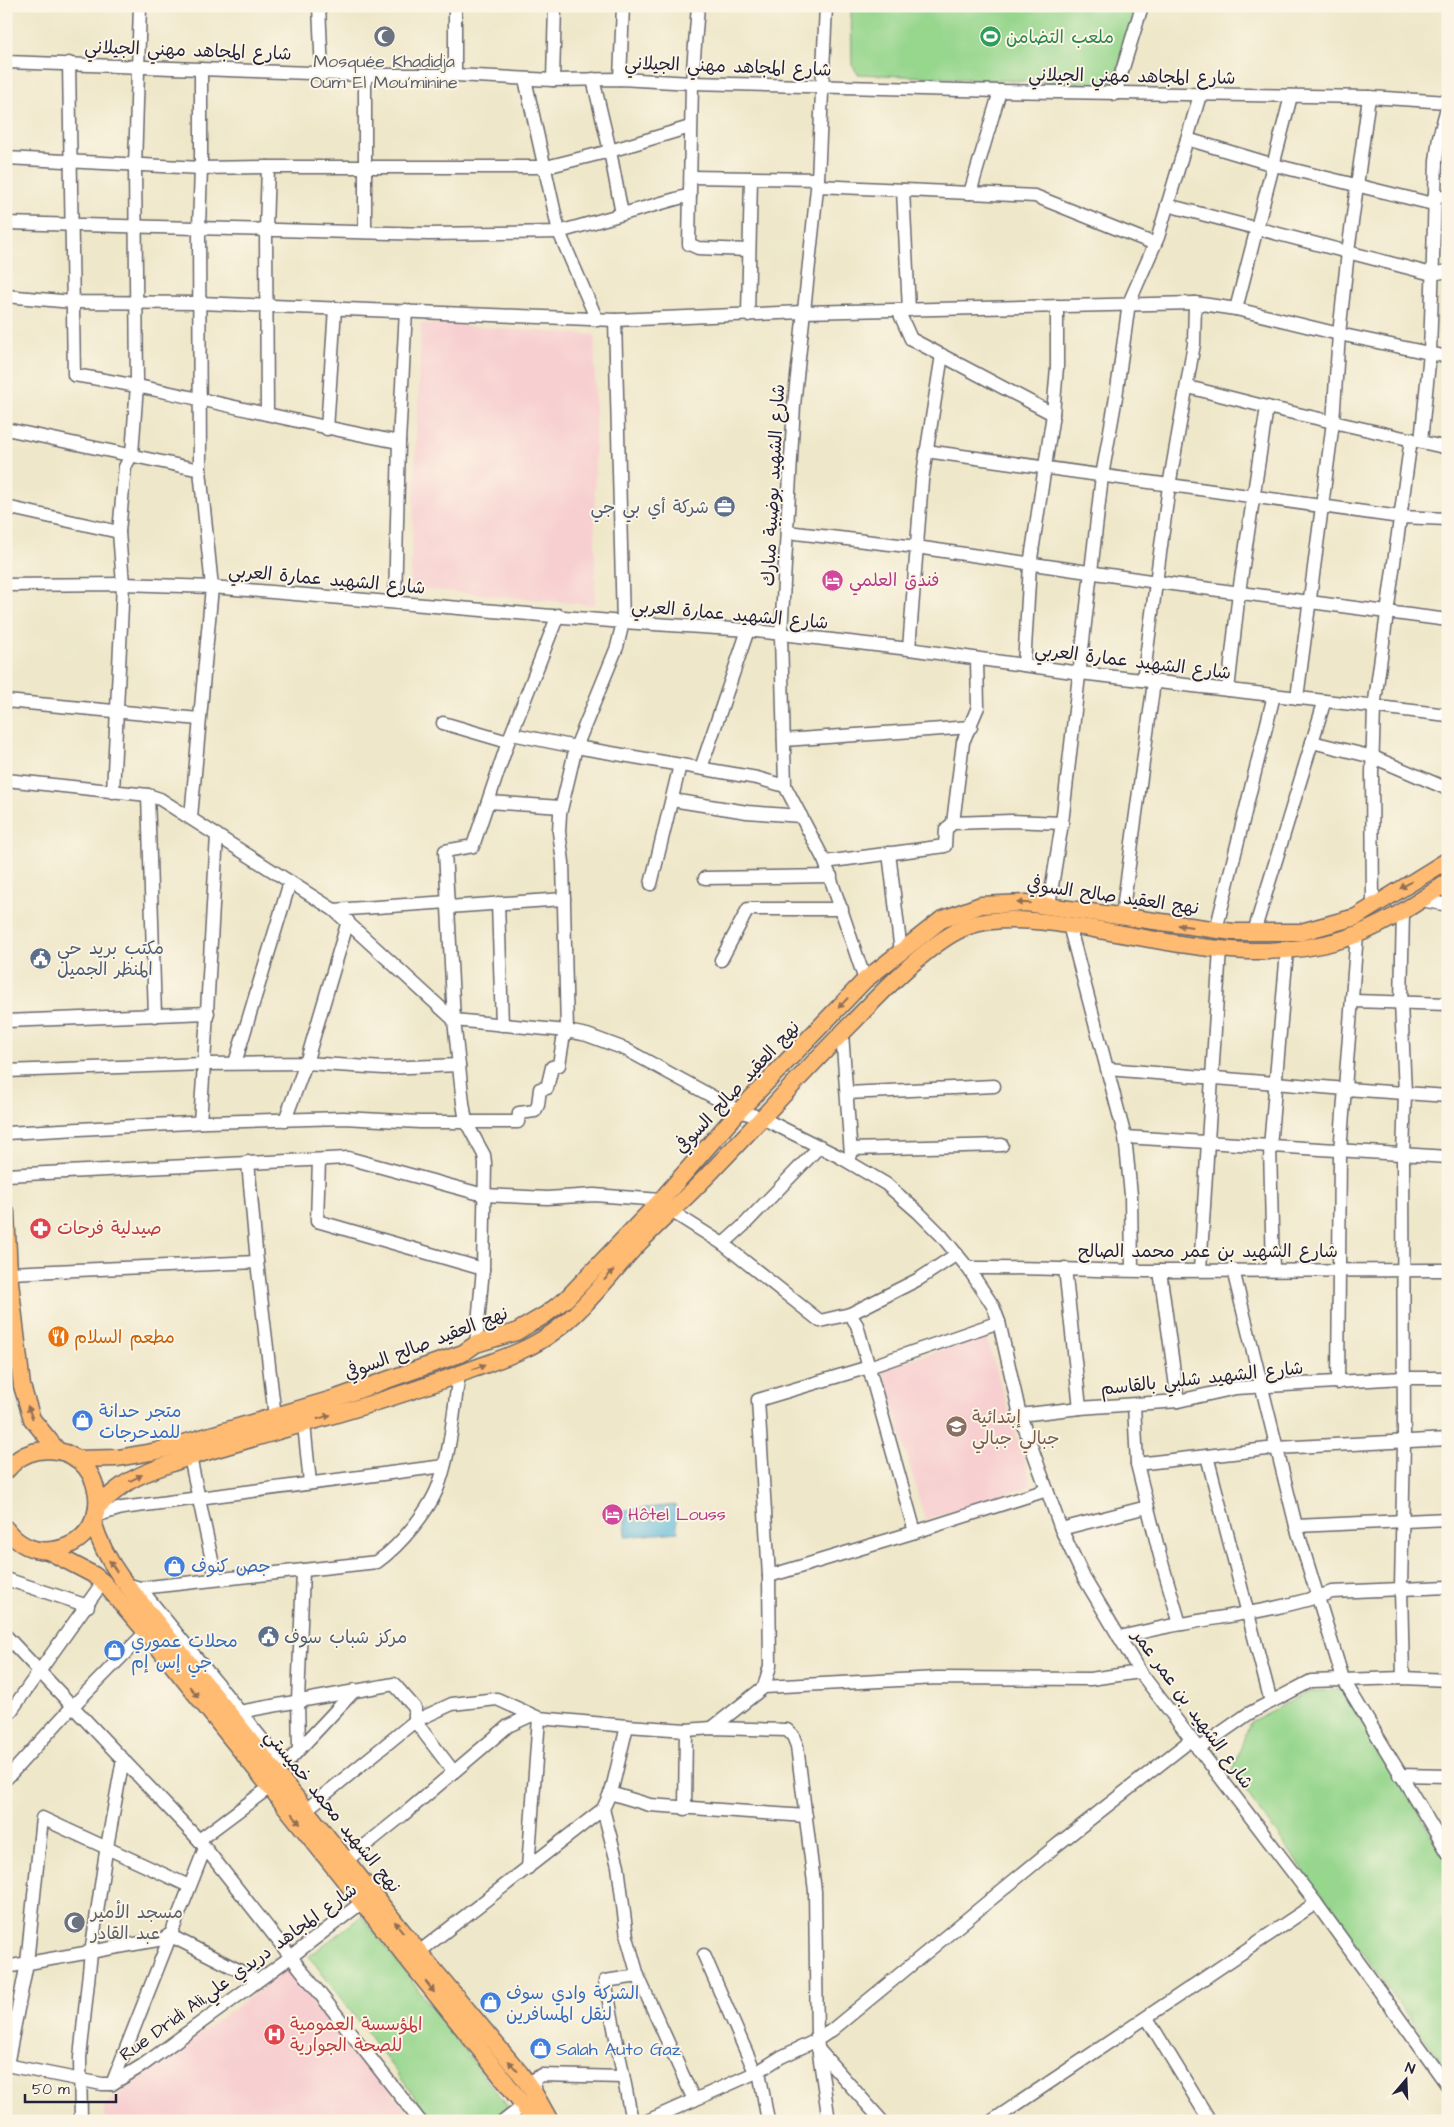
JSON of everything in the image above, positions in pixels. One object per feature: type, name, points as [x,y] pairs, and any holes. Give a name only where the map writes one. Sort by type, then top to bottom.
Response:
[{"type":"main road","name":"نهج العقيد صالح السوفي","points":[[48,1551],[62,1548],[75,1542],[86,1533],[95,1515],[121,1486],[137,1476],[190,1457],[304,1424],[459,1374],[530,1347],[553,1333],[576,1311],[666,1205],[739,1111],[866,980],[941,920],[981,904],[1026,903],[1216,930],[1301,932],[1356,917],[1448,860]]},
{"type":"main road","name":"نهج العقيد صالح السوفي","points":[[76,1459],[118,1458],[157,1451],[275,1417],[336,1398],[463,1353],[476,1344],[516,1332],[545,1315],[566,1299],[666,1205],[699,1184],[883,991],[948,936],[965,927],[983,922],[1002,920],[1070,925],[1220,950],[1287,951],[1357,934],[1403,912],[1448,882]]},
{"type":"main road","points":[[6,1212],[18,1361],[26,1402],[38,1428],[58,1451]]},
{"type":"main road","points":[[6,1471],[20,1458],[32,1452],[58,1451],[76,1459]]},
{"type":"main road","name":"نهج الشهيد محمد خميستي","points":[[76,1459],[86,1468],[94,1480],[97,1493],[95,1515],[97,1534],[108,1560],[133,1586],[368,1898],[530,2101],[550,2121]]},
{"type":"main road","points":[[6,1529],[11,1536],[23,1545]]},
{"type":"main road","name":"نهج الشهيد محمد خميستي","points":[[6,1543],[48,1551],[94,1575],[103,1582],[306,1809],[347,1860],[368,1898],[419,1952],[520,2073],[530,2101],[532,2121]]},
{"type":"street","points":[[113,792],[123,584],[119,532],[125,467],[132,454],[137,385],[135,166],[140,6]]},
{"type":"street","points":[[319,6],[322,73]]},
{"type":"street","points":[[455,6],[455,75]]},
{"type":"street","points":[[553,80],[554,6]]},
{"type":"street","points":[[620,80],[624,6]]},
{"type":"street","points":[[698,6],[690,127],[688,244],[698,248],[748,250]]},
{"type":"street","name":"شارع الشهيد بوضبية مبارك","points":[[826,6],[818,183],[794,405],[781,635],[785,786],[825,862],[866,980]]},
{"type":"street","points":[[1114,94],[1142,6]]},
{"type":"street","name":"شارع المجاهد مهني الجيلاني","points":[[6,62],[138,65],[365,75],[455,75],[553,80],[594,79],[822,87],[1114,94],[1369,97],[1448,103]]},
{"type":"street","points":[[69,63],[69,162],[74,375],[201,398],[327,429],[400,442]]},
{"type":"street","points":[[190,817],[212,587],[200,470],[199,227],[202,168],[201,69]]},
{"type":"street","points":[[365,75],[365,232]]},
{"type":"street","points":[[525,78],[559,232],[597,320]]},
{"type":"street","points":[[594,79],[622,214]]},
{"type":"street","points":[[970,194],[1000,91]]},
{"type":"street","points":[[1049,905],[1062,823],[1102,476],[1130,303],[1155,244],[1200,95]]},
{"type":"street","points":[[1236,308],[1291,96]]},
{"type":"street","points":[[1297,698],[1333,422],[1339,334],[1348,252],[1369,97]]},
{"type":"street","points":[[1373,907],[1372,757],[1374,708],[1400,517],[1416,440],[1430,353],[1433,201],[1439,137],[1448,103]]},
{"type":"street","points":[[6,158],[202,168],[546,167],[610,151],[690,127]]},
{"type":"street","points":[[1187,139],[1274,165],[1357,186],[1433,201],[1448,195]]},
{"type":"street","points":[[267,414],[266,229],[268,167]]},
{"type":"street","points":[[690,177],[751,178],[903,190],[1035,196],[1155,244]]},
{"type":"street","points":[[748,315],[751,178]]},
{"type":"street","points":[[903,190],[904,310],[910,339],[1053,414]]},
{"type":"street","points":[[6,223],[429,234],[559,232],[690,195]]},
{"type":"street","points":[[1167,205],[1432,274],[1448,271]]},
{"type":"street","points":[[6,296],[72,302],[267,305],[597,320],[804,312],[1195,303],[1236,308],[1339,334],[1448,357]]},
{"type":"street","points":[[1122,916],[1157,582],[1169,486],[1188,387],[1194,344],[1195,303]]},
{"type":"street","points":[[1024,665],[1030,565],[1053,414],[1058,367],[1057,306]]},
{"type":"street","points":[[327,429],[335,308]]},
{"type":"street","points":[[395,602],[406,310]]},
{"type":"street","points":[[6,1133],[200,1122],[343,1118],[420,1122],[518,1122],[519,1113],[535,1111],[538,1105],[540,1089],[547,1088],[552,1068],[559,1065],[563,1040],[567,1031],[563,862],[559,832],[561,807],[576,747],[617,647],[623,622],[615,320]]},
{"type":"street","points":[[909,649],[916,547],[926,451],[942,355]]},
{"type":"street","points":[[1188,387],[1448,448]]},
{"type":"street","points":[[1228,690],[1239,592],[1267,407]]},
{"type":"street","points":[[6,429],[132,454],[200,470]]},
{"type":"street","points":[[926,451],[1169,486],[1253,495],[1400,517],[1448,519]]},
{"type":"street","points":[[6,507],[119,532]]},
{"type":"street","points":[[787,532],[916,547],[1030,565],[1448,620]]},
{"type":"street","name":"شارع الشهيد عمارة العربي","points":[[6,586],[123,584],[212,587],[623,622],[748,630],[909,649],[1080,674],[1274,695],[1324,703],[1448,715]]},
{"type":"street","points":[[476,1344],[483,1269],[484,1155],[466,1122],[454,1020],[445,851],[473,846],[510,738],[558,615]]},
{"type":"street","points":[[701,768],[748,630]]},
{"type":"street","points":[[825,862],[945,846],[946,830],[953,823],[963,742],[978,707],[977,659]]},
{"type":"street","points":[[1216,930],[1274,695]]},
{"type":"street","points":[[6,701],[199,719]]},
{"type":"street","points":[[1254,932],[1324,703]]},
{"type":"street","points":[[443,723],[510,738],[576,747],[757,778],[785,786]]},
{"type":"street","points":[[784,740],[971,727]]},
{"type":"street","points":[[1312,742],[1372,757],[1448,789]]},
{"type":"street","points":[[651,884],[680,765]]},
{"type":"street","points":[[6,780],[148,795],[160,799],[334,910],[454,1020]]},
{"type":"street","points":[[148,795],[154,1016]]},
{"type":"street","points":[[672,800],[747,812],[801,816]]},
{"type":"street","points":[[489,802],[561,807]]},
{"type":"street","points":[[953,823],[1011,821],[1062,823]]},
{"type":"street","points":[[200,1122],[208,1013],[217,835]]},
{"type":"street","points":[[889,854],[901,952]]},
{"type":"street","points":[[705,878],[830,876]]},
{"type":"street","points":[[235,1063],[290,882]]},
{"type":"street","points":[[334,910],[448,904],[498,904],[564,899]]},
{"type":"street","points":[[1421,900],[1448,905]]},
{"type":"street","points":[[498,904],[502,1025]]},
{"type":"street","points":[[720,960],[748,909],[842,909]]},
{"type":"street","points":[[1403,912],[1401,1002],[1405,1093],[1403,1156],[1403,1678]]},
{"type":"street","points":[[285,1120],[306,1063],[348,921]]},
{"type":"street","points":[[1070,925],[1125,1137],[1131,1194],[1132,1270]]},
{"type":"street","points":[[1338,1383],[1340,1152],[1357,934]]},
{"type":"street","points":[[1200,1270],[1220,950]]},
{"type":"street","points":[[1273,1270],[1270,1148],[1287,951]]},
{"type":"street","points":[[1353,1001],[1448,1004]]},
{"type":"street","points":[[6,1021],[208,1013]]},
{"type":"street","name":"شارع الشهيد بن عمر عمر","points":[[454,1020],[567,1031],[587,1035],[625,1049],[739,1111],[762,1118],[820,1146],[886,1184],[941,1235],[968,1268],[993,1306],[999,1322],[1020,1415],[1047,1490],[1084,1578],[1119,1637],[1140,1672],[1316,1903],[1448,2086]]},
{"type":"street","points":[[842,1033],[852,1164]]},
{"type":"street","points":[[6,1070],[235,1063],[306,1063],[384,1068],[459,1065]]},
{"type":"street","points":[[1108,1069],[1448,1096]]},
{"type":"street","points":[[847,1093],[994,1086]]},
{"type":"street","points":[[1125,1137],[1270,1148],[1448,1157]]},
{"type":"street","points":[[851,1149],[1002,1145]]},
{"type":"street","points":[[723,1244],[744,1226],[820,1146]]},
{"type":"street","points":[[6,1175],[348,1158],[484,1195],[546,1198],[594,1195],[666,1205],[723,1244],[820,1321],[850,1314],[920,1280],[957,1254]]},
{"type":"street","points":[[320,1160],[317,1221],[483,1269]]},
{"type":"street","points":[[248,1162],[257,1262],[275,1417]]},
{"type":"street","points":[[10,1273],[257,1262]]},
{"type":"street","name":"شارع الشهيد بن عمر محمد الصالح","points":[[968,1268],[1065,1268],[1160,1271],[1448,1270]]},
{"type":"street","points":[[1065,1268],[1080,1408]]},
{"type":"street","points":[[1233,1270],[1296,1526],[1316,1598],[1343,1679],[1399,1776],[1448,1853]]},
{"type":"street","points":[[1160,1271],[1178,1401]]},
{"type":"street","points":[[850,1314],[857,1325],[915,1532]]},
{"type":"street","points":[[764,1687],[770,1666],[768,1576],[758,1400],[868,1367],[999,1322]]},
{"type":"street","points":[[133,1586],[216,1580],[377,1562],[393,1551],[432,1498],[440,1482],[459,1374]]},
{"type":"street","name":"شارع الشهيد شلبي بالقاسم","points":[[1020,1415],[1080,1408],[1178,1401],[1215,1392],[1261,1386],[1403,1378],[1448,1378]]},
{"type":"street","points":[[1134,1404],[1137,1464],[1147,1507],[1180,1624]]},
{"type":"street","points":[[304,1424],[310,1483]]},
{"type":"street","points":[[1137,1464],[1276,1448],[1448,1439]]},
{"type":"street","points":[[1207,1456],[1271,1702]]},
{"type":"street","points":[[190,1457],[216,1580]]},
{"type":"street","points":[[95,1515],[122,1508],[444,1466]]},
{"type":"street","points":[[768,1576],[1047,1490]]},
{"type":"street","points":[[1062,1529],[1147,1507]]},
{"type":"street","points":[[1296,1526],[1448,1519]]},
{"type":"street","points":[[299,1748],[298,1701],[303,1571]]},
{"type":"street","points":[[6,1579],[88,1606]]},
{"type":"street","points":[[6,1718],[39,1670],[88,1606],[103,1582]]},
{"type":"street","points":[[133,1586],[239,1712],[277,1775]]},
{"type":"street","points":[[1119,1637],[1180,1624],[1247,1613],[1316,1598],[1332,1592],[1402,1588],[1448,1588]]},
{"type":"street","points":[[6,1779],[72,1707],[146,1632]]},
{"type":"street","points":[[6,1636],[202,1844],[420,2121]]},
{"type":"street","points":[[712,1728],[764,1687],[937,1678],[1090,1679],[1140,1672]]},
{"type":"street","points":[[647,2121],[757,2072],[781,2057],[818,2044],[832,2030],[1057,1845],[1194,1744],[1248,1714],[1312,1681],[1403,1678],[1448,1680]]},
{"type":"street","points":[[239,1712],[394,1684],[415,1708],[415,1721],[453,1771]]},
{"type":"street","points":[[112,2084],[189,1886],[202,1844],[277,1775],[299,1748],[355,1690]]},
{"type":"street","points":[[306,1809],[415,1721],[452,1704],[476,1700],[497,1699],[536,1716],[627,1726],[686,1730],[712,1728],[787,1730],[797,1746],[806,1816],[814,1891],[818,2044],[829,2121]]},
{"type":"street","points":[[347,1860],[508,1726],[536,1716]]},
{"type":"street","points":[[528,1868],[536,1716]]},
{"type":"street","points":[[419,1952],[603,1809],[610,1793],[627,1726]]},
{"type":"street","points":[[685,1809],[686,1730]]},
{"type":"street","points":[[81,2121],[80,2058],[92,1953],[106,1847],[123,1759]]},
{"type":"street","points":[[1399,1776],[1448,1776]]},
{"type":"street","points":[[610,1793],[650,1805],[685,1809],[806,1816]]},
{"type":"street","points":[[603,1809],[618,1866],[627,1936],[638,1976],[694,2100]]},
{"type":"street","points":[[7,2065],[27,1963],[42,1818],[189,1886]]},
{"type":"street","name":"Rue Dridi Ali,شارع المجاهد دريدي علي","points":[[7,2065],[102,2084],[112,2084],[143,2065],[368,1898]]},
{"type":"street","points":[[992,2121],[1316,1903]]},
{"type":"street","points":[[6,1967],[92,1953],[163,1939],[169,1936]]},
{"type":"street","points":[[169,1936],[258,1980]]},
{"type":"street","points":[[704,1955],[757,2072],[768,2121]]},
{"type":"street","points":[[632,2121],[605,1981],[638,1976]]},
{"type":"street","points":[[1147,2018],[1210,2121]]},
{"type":"street","points":[[818,2044],[882,2121]]},
{"type":"street","points":[[504,2121],[530,2101],[534,2079],[542,2075],[622,2077]]},
{"type":"shaded area","points":[[421,323],[595,335],[595,605],[410,588]]},
{"type":"shaded area","name":"إبتدائية جبالي جبالي","points":[[986,1337],[1032,1486],[925,1520],[882,1368]]},
{"type":"shaded area","name":"المؤسسة العمومية للصحة الجوارية","points":[[295,1963],[414,2121],[104,2121],[104,2105]]},
{"type":"shaded area","points":[[6,2084],[12,2085],[10,2121],[6,2121]]},
{"type":"green space","name":"ملعب التضامن","points":[[851,6],[1138,6],[1113,85],[858,74],[852,65]]},
{"type":"green space","points":[[1342,1689],[1448,1860],[1448,2072],[1232,1772],[1250,1722],[1309,1692]]},
{"type":"green space","points":[[362,1916],[508,2107],[490,2121],[433,2121],[309,1956]]},
{"type":"water","points":[[675,1505],[678,1532],[626,1537],[624,1510]]},
{"type":"place","name":"Mosquée Khadidja Oum El Mou'minine","points":[[384,36]]},
{"type":"place","name":"ملعب التضامن","points":[[990,37]]},
{"type":"place","name":"شركة أي بي جي","points":[[725,507]]},
{"type":"place","name":"فندق العلمي","points":[[833,580]]},
{"type":"place","name":"مكتب بريد حي المنظر الجميل","points":[[41,958]]},
{"type":"place","name":"صيدلية فرحات","points":[[41,1228]]},
{"type":"place","name":"مطعم السلام","points":[[58,1337]]},
{"type":"place","name":"متجر حدانة للمدحرجات","points":[[83,1421]]},
{"type":"place","name":"إبتدائية جبالي جبالي","points":[[956,1427]]},
{"type":"place","name":"Hôtel Louss","points":[[612,1514]]},
{"type":"place","name":"جص كنوف","points":[[175,1566]]},
{"type":"place","name":"مركز شباب سوف","points":[[268,1637]]},
{"type":"place","name":"محلات عموري جي إس إم","points":[[115,1651]]},
{"type":"place","name":"مسجد الأمير عبد القادر","points":[[75,1922]]},
{"type":"place","name":"الشركة وادي سوف لنقل المسافرين","points":[[490,2003]]},
{"type":"place","name":"المؤسسة العمومية للصحة الجوارية","points":[[274,2034]]},
{"type":"place","name":"Salah Auto Gaz","points":[[540,2049]]}]
